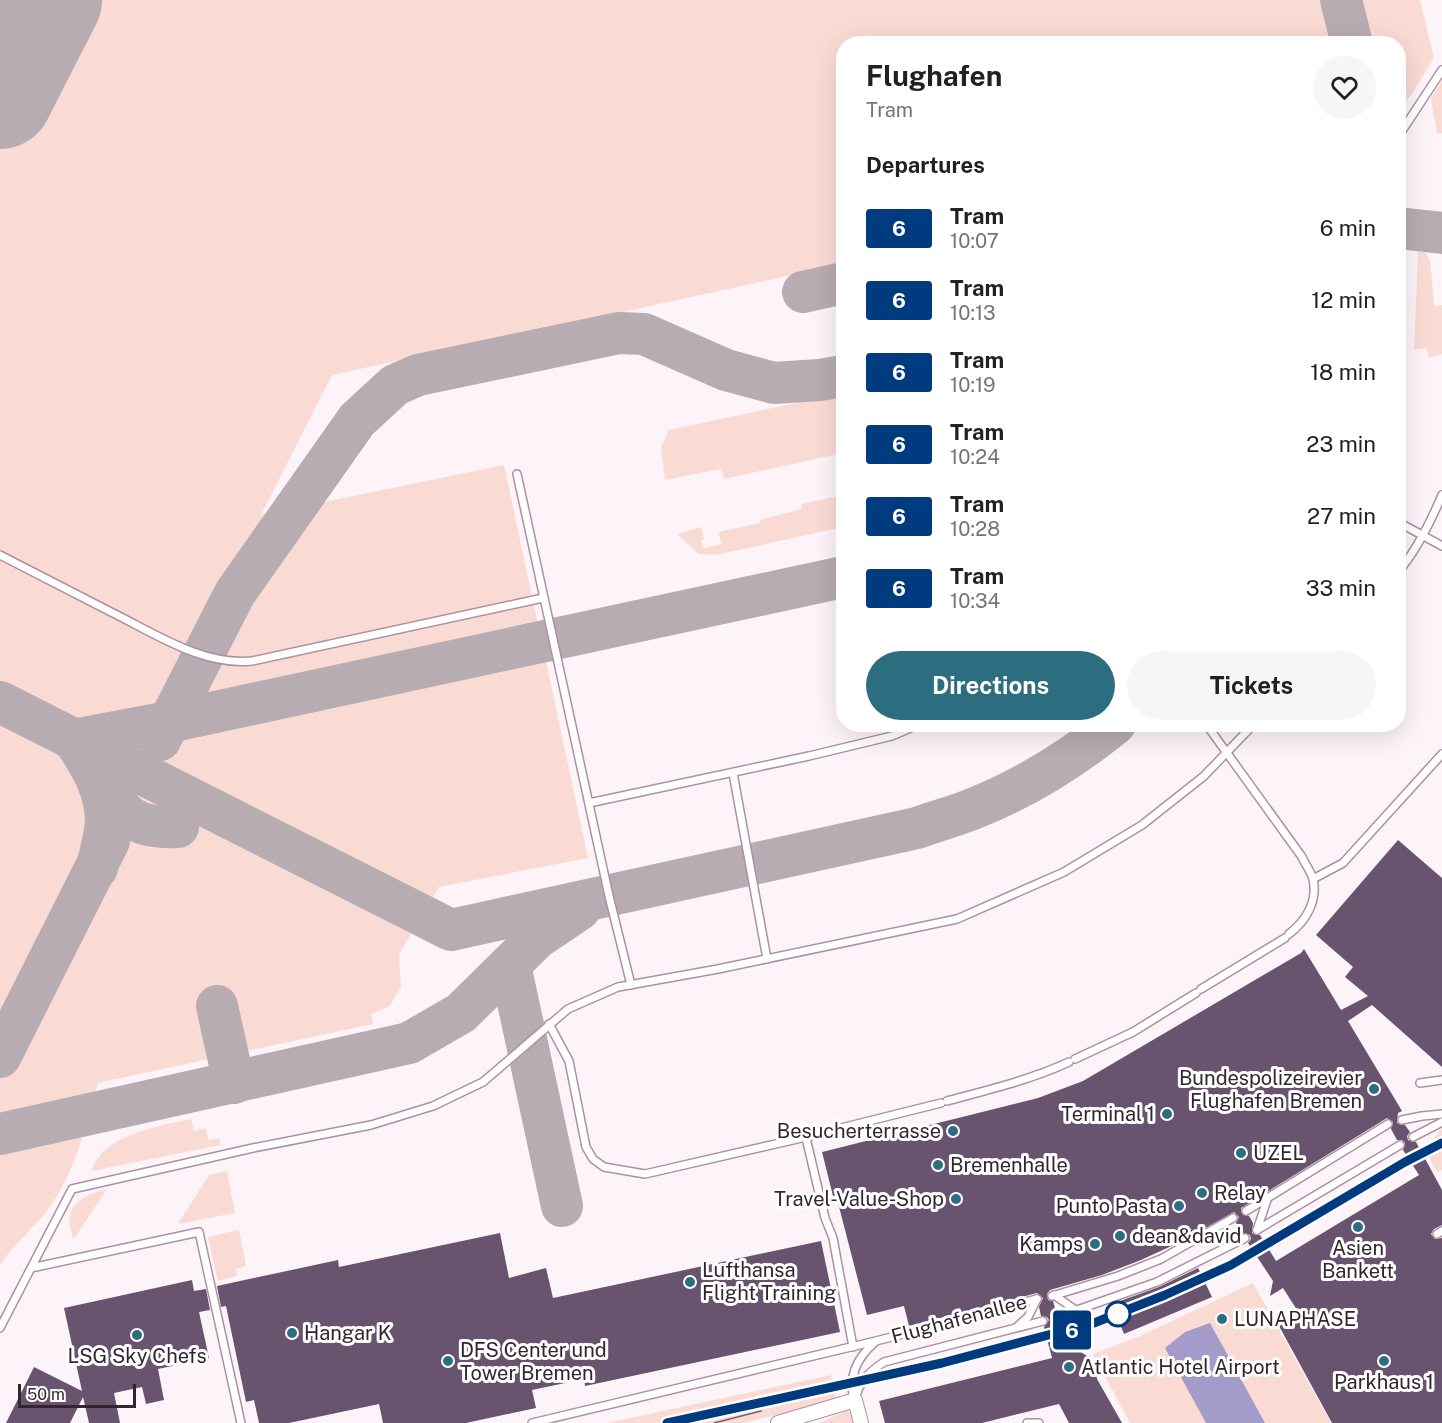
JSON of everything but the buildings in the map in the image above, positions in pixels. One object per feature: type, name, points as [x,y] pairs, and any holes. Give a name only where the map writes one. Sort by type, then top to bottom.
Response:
[{"type":"street","points":[[778,1423],[855,1400],[861,1423]]},
{"type":"lane","points":[[1406,125],[1442,70]]},
{"type":"lane","points":[[517,474],[631,985]]},
{"type":"lane","points":[[1406,560],[1422,536],[1442,495]]},
{"type":"lane","points":[[1406,527],[1442,546]]},
{"type":"lane","points":[[0,555],[181,647],[221,661],[237,662],[264,658],[543,598]]},
{"type":"lane","points":[[589,803],[892,736],[901,732]]},
{"type":"lane","points":[[549,1024],[569,1061],[586,1147],[593,1159],[604,1167],[645,1174],[806,1138],[993,1089],[1048,1071],[1133,1032],[1287,936],[1300,925],[1312,905],[1313,879],[1302,857],[1212,732]]},
{"type":"lane","points":[[0,1328],[72,1189],[253,1148],[371,1125],[433,1106],[483,1082],[568,1009],[618,987],[767,959],[957,918],[1064,872],[1142,825],[1204,776],[1247,732]]},
{"type":"lane","points":[[1313,879],[1343,862],[1442,754]]},
{"type":"lane","points":[[733,772],[767,959]]},
{"type":"lane","points":[[1420,1083],[1442,1080]]},
{"type":"lane","points":[[1402,1120],[1442,1114]]},
{"type":"lane","points":[[1413,1137],[1442,1122]]},
{"type":"lane","points":[[1246,1211],[1388,1124]]},
{"type":"lane","points":[[806,1138],[825,1218],[833,1238],[853,1347]]},
{"type":"lane","points":[[1268,1197],[1257,1230],[1400,1145]]},
{"type":"lane","name":"Flughafenallee","points":[[1077,1311],[1053,1296],[1129,1272],[1161,1259],[1233,1218]]},
{"type":"lane","points":[[31,1268],[199,1232],[241,1423]]},
{"type":"lane","name":"Flughafenallee","points":[[1057,1317],[1158,1282],[1244,1239],[1208,1234]]},
{"type":"lane","name":"Flughafenallee","points":[[855,1400],[852,1391],[854,1370],[860,1358],[876,1341],[1037,1299],[1028,1317],[1016,1328]]},
{"type":"lane","name":"Flughafenallee","points":[[855,1400],[861,1381],[869,1372],[884,1362],[1043,1321]]},
{"type":"lane","points":[[532,1423],[876,1341]]},
{"type":"lane","points":[[1027,1423],[1039,1423]]},
{"type":"shaded area","points":[[0,0],[1420,0],[1434,57],[1411,96],[1406,100],[1406,36],[836,36],[836,266],[332,375],[261,515],[504,465],[588,858],[439,887],[399,954],[401,986],[390,1006],[371,1014],[373,1024],[98,1083],[80,1145],[68,1176],[46,1212],[0,1265]]},
{"type":"shaded area","points":[[1442,81],[1442,133],[1437,134],[1431,98]]},
{"type":"shaded area","points":[[1418,252],[1425,252],[1430,260],[1434,304],[1442,305],[1442,354],[1429,358],[1426,348],[1414,350]]},
{"type":"shaded area","points":[[836,394],[836,455],[724,479],[721,469],[665,480],[661,447],[669,430]]},
{"type":"shaded area","points":[[836,496],[836,529],[716,555],[699,554],[677,534],[701,527],[704,539],[701,540],[704,548],[722,544],[718,532],[760,523],[760,520],[802,509],[801,504]]},
{"type":"shaded area","points":[[191,1119],[194,1131],[206,1128],[208,1140],[219,1138],[221,1145],[92,1171],[98,1159],[107,1149],[119,1141],[148,1129]]},
{"type":"shaded area","points":[[1442,1128],[1442,1170],[1437,1172],[1430,1160],[1427,1147]]},
{"type":"shaded area","points":[[227,1171],[235,1213],[178,1224],[209,1175]]},
{"type":"shaded area","points":[[107,1189],[74,1239],[69,1220],[75,1205],[88,1195]]},
{"type":"shaded area","points":[[239,1230],[246,1266],[236,1269],[237,1276],[218,1281],[208,1237]]},
{"type":"shaded area","points":[[1253,1283],[1331,1423],[1130,1423],[1093,1354],[1140,1336]]},
{"type":"shaded area","points":[[1210,1323],[1265,1423],[1206,1423],[1165,1348],[1185,1332]]},
{"type":"shaded area","points":[[831,1375],[836,1401],[743,1423],[607,1423]]},
{"type":"shaded area","points":[[848,1410],[854,1423],[819,1423]]},
{"type":"taxiway","points":[[1341,0],[1350,36]]},
{"type":"taxiway","points":[[1406,229],[1442,233]]},
{"type":"taxiway","points":[[803,292],[836,285]]},
{"type":"taxiway","points":[[97,868],[104,839],[105,810],[92,769],[74,740],[169,722],[235,593],[357,420],[395,385],[418,375],[619,333],[644,334],[726,370],[774,383],[836,377]]},
{"type":"taxiway","points":[[160,740],[169,722],[836,579]]},
{"type":"taxiway","points":[[0,702],[451,930],[917,828],[968,811],[1030,782],[1104,732]]},
{"type":"taxiway","points":[[107,774],[115,800],[130,817],[151,825],[178,827]]},
{"type":"taxiway","points":[[0,1057],[109,841]]},
{"type":"taxiway","points":[[0,1134],[409,1043],[461,1013],[537,938],[580,909]]},
{"type":"taxiway","points":[[510,965],[562,1206]]},
{"type":"taxiway","points":[[217,1006],[234,1083]]},
{"type":"runway","points":[[0,96],[49,0]]},
{"type":"tram line","points":[[668,1423],[942,1363],[1094,1323],[1165,1295],[1231,1265],[1405,1162],[1442,1143]]},
{"type":"tram line","name":"6","points":[[667,1423],[942,1363],[1094,1323],[1204,1279],[1260,1249],[1405,1162],[1442,1143]]},
{"type":"tram line","points":[[714,1423],[761,1411]]},
{"type":"place","name":"Bundespolizeirevier Flughafen Bremen","points":[[1374,1089]]},
{"type":"place","name":"Terminal 1","points":[[1167,1114]]},
{"type":"place","name":"Besucherterrasse","points":[[953,1131]]},
{"type":"place","name":"UZEL","points":[[1241,1153]]},
{"type":"place","name":"Bremenhalle","points":[[938,1165]]},
{"type":"place","name":"Relay","points":[[1202,1193]]},
{"type":"place","name":"Travel-Value-Shop","points":[[956,1199]]},
{"type":"place","name":"Punto Pasta","points":[[1179,1206]]},
{"type":"place","name":"Asien Bankett","points":[[1358,1227]]},
{"type":"place","name":"dean&david","points":[[1120,1236]]},
{"type":"place","name":"Kamps","points":[[1095,1244]]},
{"type":"place","name":"Lufthansa Flight Training","points":[[690,1282]]},
{"type":"place","name":"LUNAPHASE","points":[[1222,1319]]},
{"type":"place","name":"Hangar K","points":[[292,1333]]},
{"type":"place","name":"LSG Sky Chefs","points":[[137,1335]]},
{"type":"place","name":"DFS Center und Tower Bremen","points":[[448,1361]]},
{"type":"place","name":"Parkhaus 1","points":[[1384,1361]]},
{"type":"place","name":"Atlantic Hotel Airport","points":[[1069,1367]]}]
